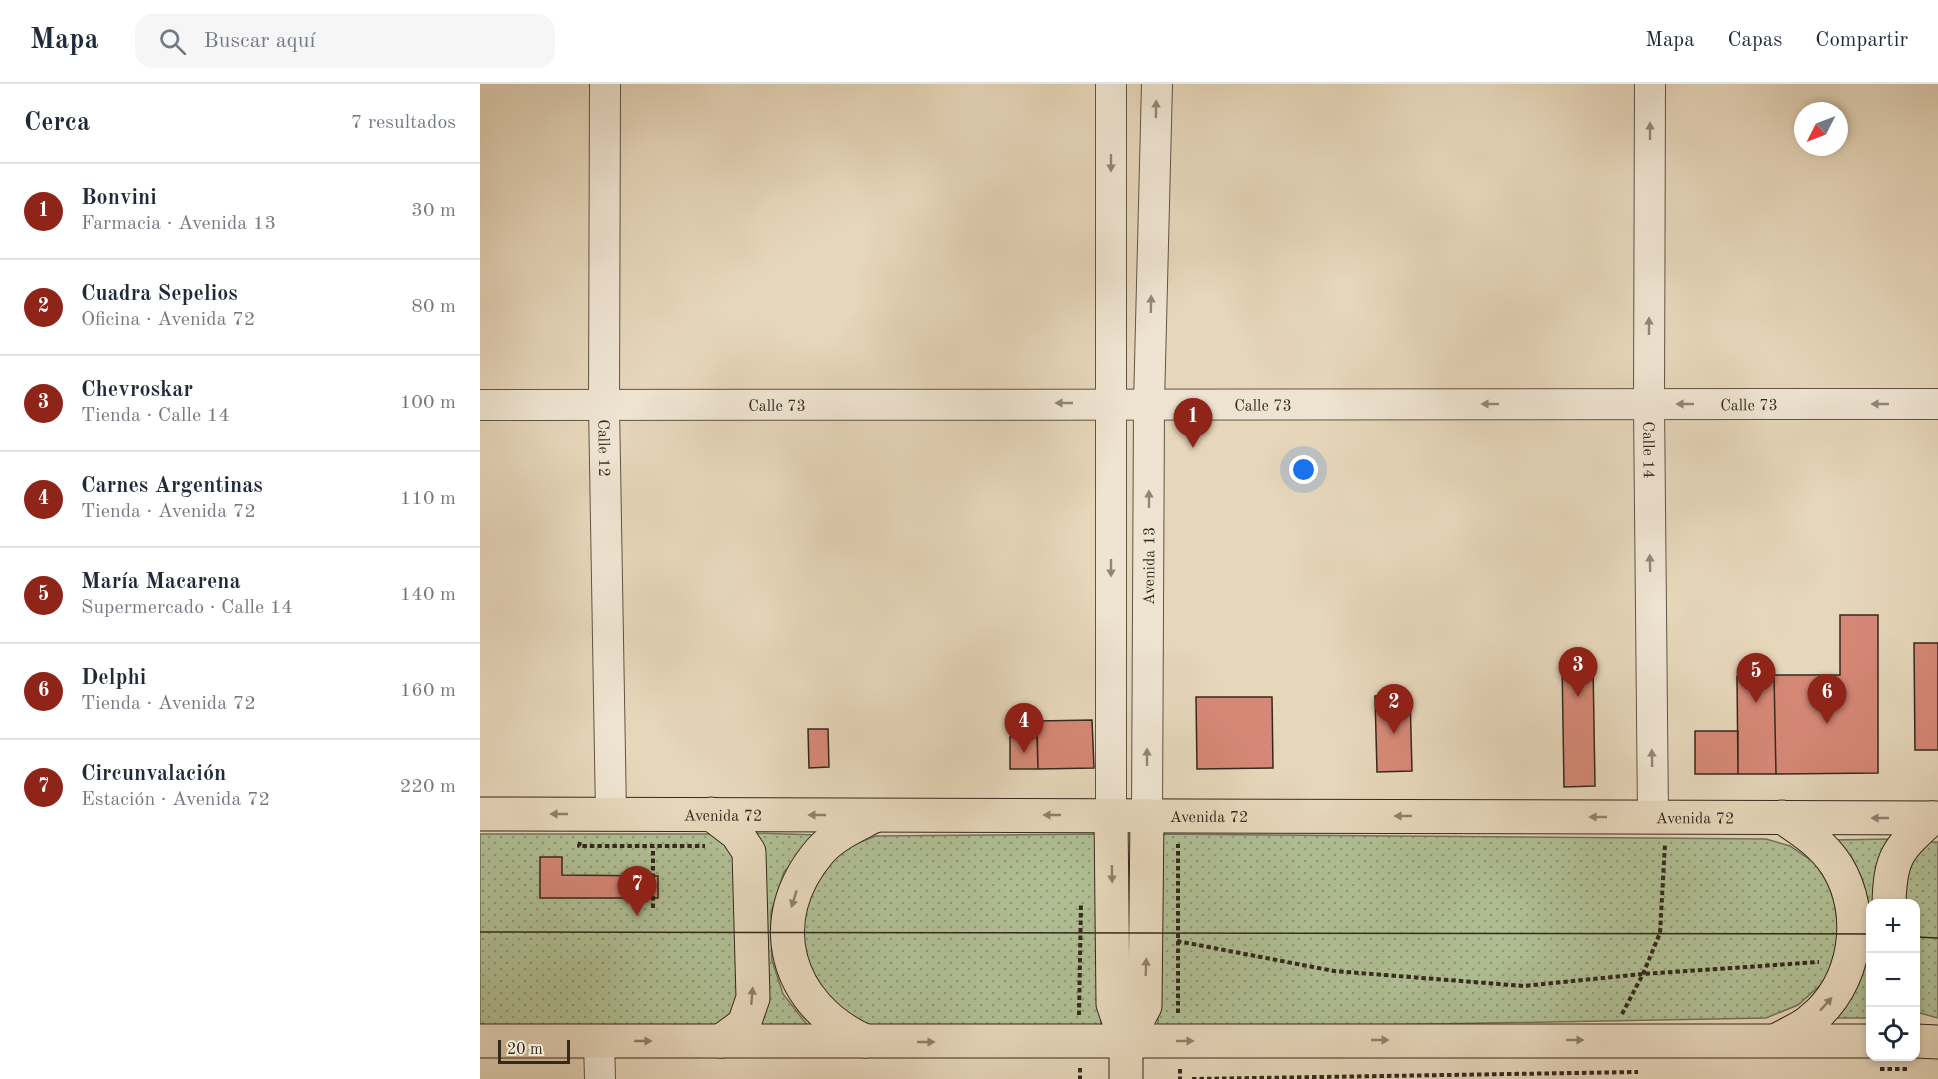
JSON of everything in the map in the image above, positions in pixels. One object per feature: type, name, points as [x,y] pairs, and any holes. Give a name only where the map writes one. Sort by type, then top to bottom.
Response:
[{"type":"main road","name":"Avenida 72","points":[[480,814],[596,814],[712,830],[875,815],[1935,818]]},
{"type":"main road","points":[[868,1042],[843,1031],[823,1015],[806,994],[795,971],[788,933],[791,902],[803,874],[821,849],[846,831],[875,815]]},
{"type":"main road","name":"Avenida 13","points":[[1111,816],[1113,1004],[1126,1041],[1126,1079]]},
{"type":"main road","name":"Avenida 13","points":[[1126,1041],[1145,1006],[1163,816]]},
{"type":"main road","points":[[1779,1039],[1811,1020],[1835,993],[1850,960],[1854,934],[1851,899],[1837,866],[1814,839],[1782,817]]},
{"type":"main road","points":[[1889,899],[1889,871],[1902,845],[1935,818]]},
{"type":"main road","points":[[712,830],[737,834],[749,852],[753,998],[744,1024],[721,1041]]},
{"type":"main road","points":[[480,1041],[1779,1039],[1866,1054]]},
{"type":"street","name":"Calle 12","points":[[596,814],[604,405],[605,84]]},
{"type":"street","name":"Avenida 13","points":[[1111,84],[1111,816]]},
{"type":"street","name":"Avenida 13","points":[[1157,84],[1149,404],[1163,816]]},
{"type":"street","name":"Calle 14","points":[[1650,84],[1649,404],[1660,817]]},
{"type":"street","name":"Calle 73","points":[[480,405],[1938,404]]},
{"type":"street","points":[[600,1041],[600,1079]]},
{"type":"path","points":[[596,814],[579,846],[653,847],[712,830]]},
{"type":"path","points":[[1163,816],[1177,941],[1180,1079]]},
{"type":"path","points":[[1586,1076],[1643,974],[1660,933],[1660,817]]},
{"type":"path","points":[[653,847],[653,908]]},
{"type":"path","points":[[1080,1079],[1081,897]]},
{"type":"path","points":[[1177,941],[1335,971],[1524,986],[1643,974],[1850,960]]},
{"type":"path","points":[[1192,1079],[1586,1076],[1643,1072]]},
{"type":"green space","points":[[749,833],[820,835],[784,872],[771,912],[772,960],[783,994],[809,1027],[754,1030]]},
{"type":"green space","points":[[480,834],[719,834],[739,853],[743,1005],[731,1025],[480,1032]]},
{"type":"green space","points":[[1100,834],[1101,1029],[871,1026],[832,1006],[804,960],[801,917],[825,868],[844,849],[875,836]]},
{"type":"green space","points":[[1157,834],[1766,839],[1790,846],[1815,863],[1832,886],[1841,948],[1825,981],[1798,1005],[1766,1018],[1158,1029]]},
{"type":"green space","points":[[1890,839],[1879,899],[1866,899],[1866,902],[1858,878],[1833,840]]},
{"type":"green space","points":[[1927,842],[1938,842],[1938,1018],[1920,1013],[1920,899],[1901,899],[1902,866]]},
{"type":"green space","points":[[1866,955],[1866,1018],[1830,1018],[1847,999],[1858,980]]},
{"type":"building","points":[[1840,615],[1878,615],[1878,773],[1776,774],[1774,675],[1840,675]]},
{"type":"building","points":[[1914,643],[1938,643],[1938,750],[1915,750]]},
{"type":"building","points":[[1562,662],[1593,665],[1595,786],[1564,787]]},
{"type":"building","points":[[1774,675],[1776,774],[1738,774],[1737,676]]},
{"type":"building","points":[[1410,695],[1412,771],[1377,772],[1375,696]]},
{"type":"building","points":[[1196,697],[1272,697],[1273,768],[1197,769]]},
{"type":"building","points":[[1092,720],[1094,768],[1038,769],[1037,721]]},
{"type":"building","points":[[808,729],[828,729],[829,767],[809,768]]},
{"type":"building","points":[[1695,731],[1738,731],[1738,774],[1695,774]]},
{"type":"building","points":[[1010,737],[1037,737],[1038,769],[1010,769]]},
{"type":"building","points":[[540,857],[562,857],[562,875],[658,876],[658,898],[540,898]]},
{"type":"tram line","points":[[480,932],[1866,934]]},
{"type":"tram line","points":[[1920,937],[1938,938]]},
{"type":"place","name":"Bonvini","points":[[1193,448]]},
{"type":"place","name":"Chevroskar","points":[[1578,697]]},
{"type":"place","name":"María Macarena","points":[[1756,703]]},
{"type":"place","name":"Delphi","points":[[1827,724]]},
{"type":"place","name":"Cuadra Sepelios","points":[[1394,734]]},
{"type":"place","name":"Carnes Argentinas","points":[[1024,753]]},
{"type":"place","name":"Circunvalación","points":[[637,916]]}]
